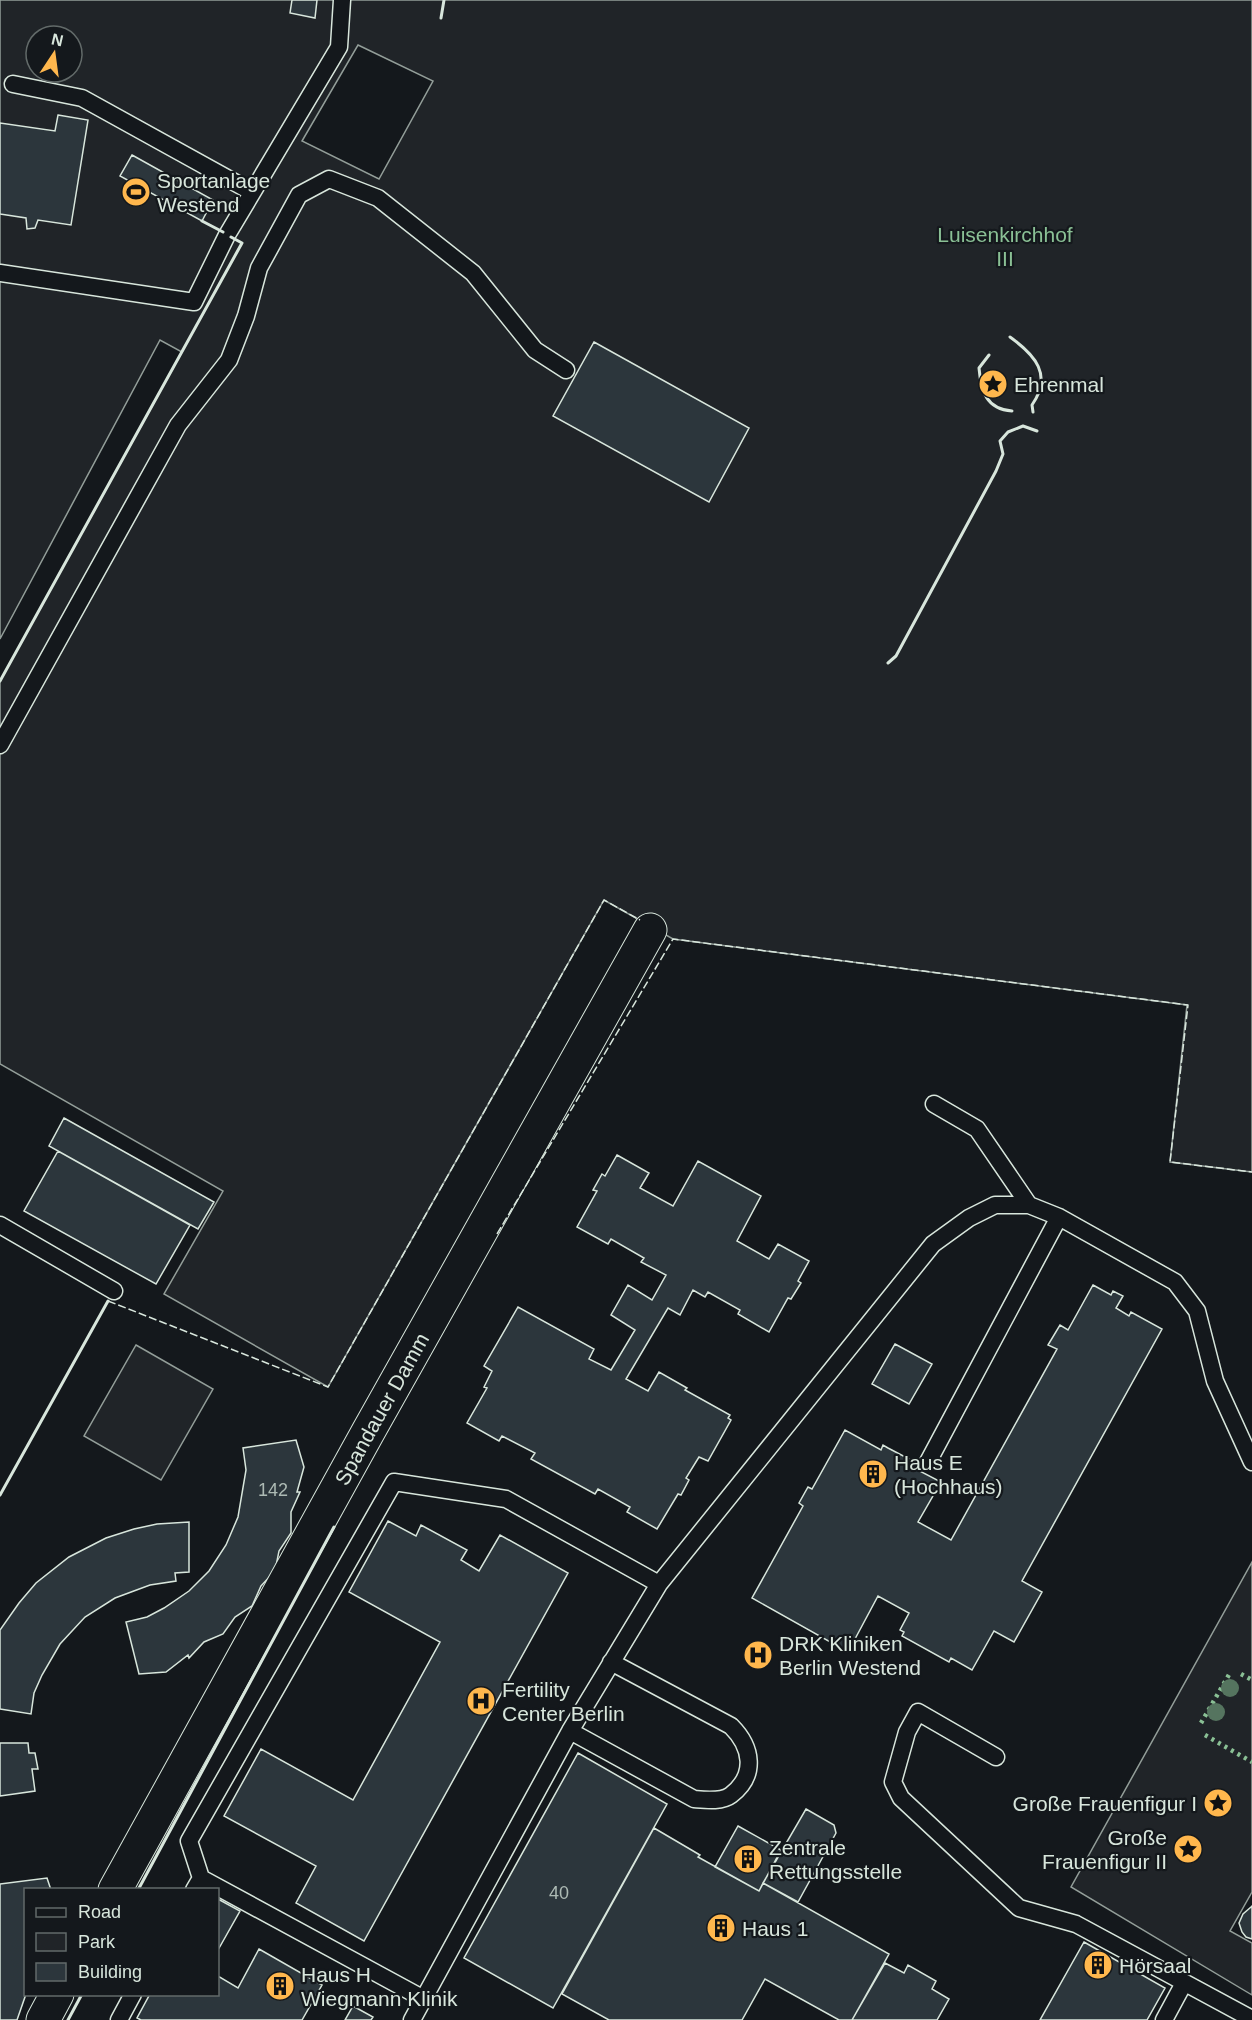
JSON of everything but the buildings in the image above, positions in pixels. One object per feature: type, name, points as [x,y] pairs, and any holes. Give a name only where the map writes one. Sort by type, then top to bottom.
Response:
[{"type":"street","name":"Spandauer Damm","points":[[117,1888],[368,1432],[650,930]]},
{"type":"street","points":[[43,2020],[56,1996]]},
{"type":"lane","points":[[0,273],[194,302],[227,235],[339,47],[342,0]]},
{"type":"lane","points":[[13,84],[82,98],[252,192]]},
{"type":"lane","points":[[0,745],[178,425],[228,360],[246,316],[259,268],[300,195],[329,179],[378,198],[472,273],[536,350],[566,370]]},
{"type":"lane","points":[[934,1104],[977,1130],[1029,1205]]},
{"type":"lane","points":[[412,2020],[570,1731],[659,1584],[933,1244],[969,1218],[995,1204],[1029,1205],[1059,1217],[1175,1282],[1197,1311],[1215,1381],[1252,1462]]},
{"type":"lane","points":[[928,1462],[1059,1217]]},
{"type":"lane","points":[[1,1228],[114,1291]]},
{"type":"lane","points":[[197,1884],[189,1841],[394,1482],[506,1499],[659,1584]]},
{"type":"lane","points":[[570,1731],[694,1799],[713,1800],[730,1796],[747,1776],[748,1753],[743,1738],[731,1726],[611,1662]]},
{"type":"lane","points":[[996,1757],[918,1712],[907,1732],[893,1782],[902,1798],[1019,1908],[1076,1924],[1252,2019]]},
{"type":"lane","points":[[219,1895],[424,1999]]},
{"type":"lane","points":[[1164,2020],[1184,1983]]},
{"type":"lane","points":[[118,2020],[132,1996]]},
{"type":"green space","name":"Luisenkirchhof III","points":[[0,0],[1252,0],[1252,1172],[1170,1162],[1187,1005],[673,939],[604,900],[328,1387],[164,1294],[223,1191],[0,1064],[0,681],[182,352],[160,340],[0,639]],"holes":[[[358,45],[433,81],[379,179],[302,141]]]},
{"type":"green space","points":[[136,1345],[213,1389],[161,1480],[84,1436]]},
{"type":"green space","points":[[1252,1562],[1252,1892],[1230,1931],[1252,1943],[1252,1995],[1071,1887]]},
{"type":"hedge","points":[[1201,1723],[1230,1673]]},
{"type":"hedge","points":[[1241,1674],[1252,1680]]},
{"type":"hedge","points":[[1205,1735],[1252,1762]]},
{"type":"fence","points":[[108,1301],[328,1387],[604,900],[640,920]]},
{"type":"fence","points":[[497,1234],[673,939],[1188,1005],[1170,1162],[1252,1172]]},
{"type":"wall","points":[[441,18],[444,0]]},
{"type":"wall","points":[[202,221],[223,232]]},
{"type":"wall","points":[[0,681],[242,243],[231,237]]},
{"type":"wall","points":[[1010,337],[1027,351],[1038,366],[1041,375],[1041,384],[1032,405],[1033,412]]},
{"type":"wall","points":[[989,355],[979,368],[983,391],[996,407],[1012,411]]},
{"type":"wall","points":[[888,663],[896,656],[996,471],[1003,454],[1000,441],[1008,432],[1023,426],[1037,431]]},
{"type":"wall","points":[[0,1495],[108,1301]]},
{"type":"wall","points":[[139,1888],[334,1527]]},
{"type":"wall","points":[[68,2020],[81,1996]]},
{"type":"place","name":"Sportanlage Westend","points":[[136,192]]},
{"type":"place","name":"Ehrenmal","points":[[993,384]]},
{"type":"place","name":"Haus E (Hochhaus)","points":[[873,1474]]},
{"type":"place","name":"DRK Kliniken Berlin Westend","points":[[758,1655]]},
{"type":"place","name":"Fertility Center Berlin","points":[[481,1701]]},
{"type":"place","name":"Große Frauenfigur I","points":[[1218,1803]]},
{"type":"place","name":"Große Frauenfigur II","points":[[1188,1849]]},
{"type":"place","name":"Zentrale Rettungsstelle","points":[[748,1859]]},
{"type":"place","name":"Haus 1","points":[[721,1928]]},
{"type":"place","name":"Hörsaal","points":[[1098,1965]]},
{"type":"place","name":"Haus H Wiegmann Klinik","points":[[280,1986]]}]
